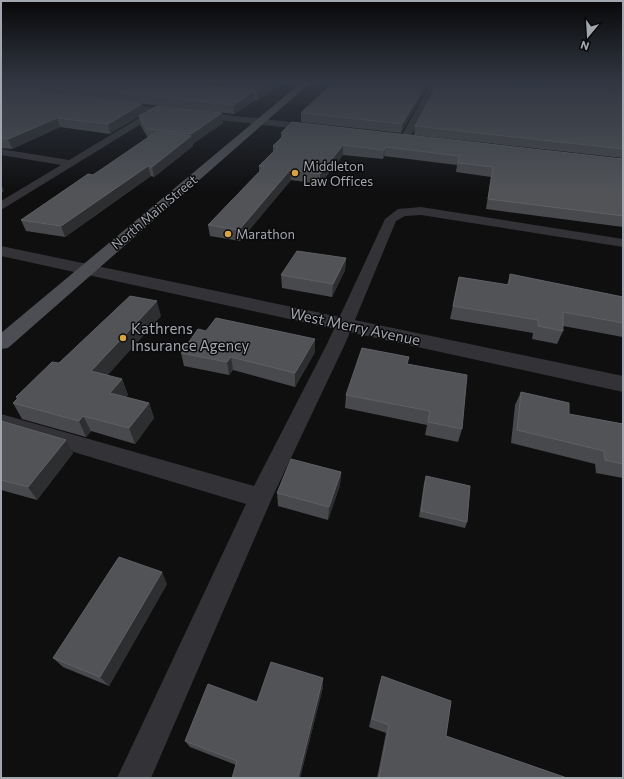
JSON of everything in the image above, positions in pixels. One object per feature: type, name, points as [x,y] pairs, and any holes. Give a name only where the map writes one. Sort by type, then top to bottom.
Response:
[{"type":"main road","name":"North Main Street","points":[[1,343],[264,118]]},
{"type":"street","points":[[226,118],[330,129]]},
{"type":"street","points":[[390,136],[420,140]]},
{"type":"street","name":"West Merry Avenue","points":[[1,251],[623,384]]},
{"type":"lane","points":[[1,206],[144,118]]},
{"type":"lane","points":[[405,138],[416,118]]},
{"type":"lane","points":[[1,152],[71,163]]},
{"type":"lane","points":[[134,778],[260,498],[344,325],[391,219],[402,212],[421,212],[623,243]]},
{"type":"lane","points":[[1,422],[260,498]]},
{"type":"building","points":[[1,118],[56,118],[8,139],[1,138]]},
{"type":"building","points":[[60,118],[118,118],[108,124]]},
{"type":"building","points":[[140,118],[214,118],[191,134],[147,129]]},
{"type":"building","points":[[350,118],[405,118],[402,124]]},
{"type":"building","points":[[419,118],[623,118],[623,149],[415,126]]},
{"type":"building","points":[[292,122],[623,159],[623,216],[488,199],[493,167],[458,163],[459,156],[385,147],[384,150],[343,145],[320,174],[290,170],[239,230],[208,225],[264,167],[259,166],[278,147],[273,146],[286,133],[281,133]]},
{"type":"building","points":[[156,132],[191,136],[152,167],[148,166],[61,226],[21,220],[88,174],[93,175]]},
{"type":"building","points":[[297,251],[346,258],[333,284],[281,275]]},
{"type":"building","points":[[510,274],[623,297],[623,323],[563,312],[563,331],[538,326],[538,320],[453,306],[459,277],[509,285]]},
{"type":"building","points":[[130,296],[157,301],[91,371],[122,379],[110,393],[149,403],[129,428],[83,416],[79,421],[13,403],[18,398],[16,397],[52,362],[59,363]]},
{"type":"building","points":[[216,318],[315,339],[295,373],[231,357],[227,362],[181,353],[198,329],[206,331]]},
{"type":"building","points":[[362,348],[409,357],[407,364],[467,375],[462,429],[428,422],[430,411],[346,395]]},
{"type":"building","points":[[521,392],[569,403],[569,414],[623,424],[623,464],[605,460],[604,451],[517,430]]},
{"type":"building","points":[[1,421],[66,440],[28,487],[1,480]]},
{"type":"building","points":[[291,459],[341,472],[329,507],[277,493]]},
{"type":"building","points":[[426,476],[470,486],[467,522],[421,511]]},
{"type":"building","points":[[119,557],[162,572],[100,677],[53,658]]},
{"type":"building","points":[[271,662],[323,678],[298,778],[232,778],[237,761],[185,741],[208,684],[257,702]]},
{"type":"building","points":[[382,676],[451,701],[446,736],[567,778],[379,778],[389,725],[372,719]]},
{"type":"place","name":"Middleton Law Offices","points":[[295,173]]},
{"type":"place","name":"Marathon","points":[[228,234]]},
{"type":"place","name":"Kathrens Insurance Agency","points":[[123,338]]}]
